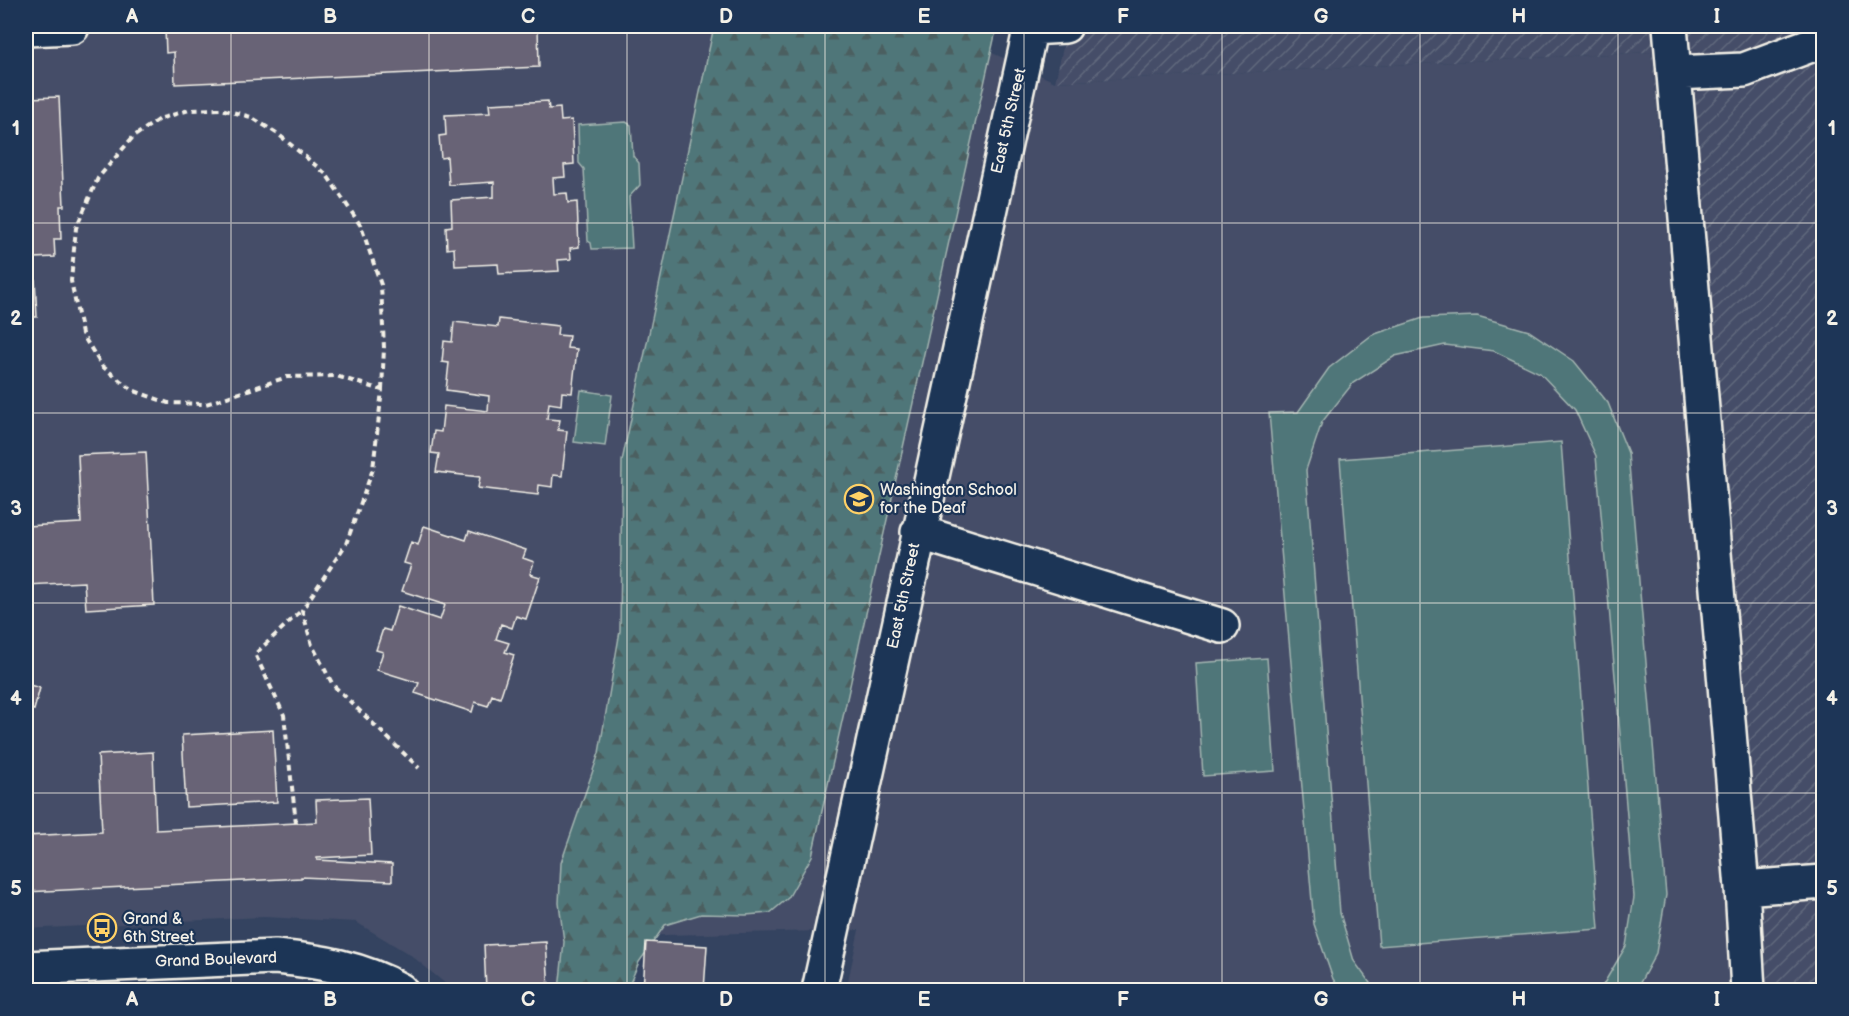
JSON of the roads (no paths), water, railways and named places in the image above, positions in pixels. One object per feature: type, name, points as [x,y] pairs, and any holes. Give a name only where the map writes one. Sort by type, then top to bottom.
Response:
[{"type":"street","points":[[1030,27],[1065,26]]},
{"type":"street","points":[[1670,26],[1742,888],[1748,990]]},
{"type":"street","points":[[26,29],[72,27]]},
{"type":"street","name":"East 5th Street","points":[[819,990],[1030,27]]},
{"type":"street","points":[[1674,74],[1744,70],[1824,40]]},
{"type":"street","points":[[918,532],[1222,626]]},
{"type":"street","points":[[1742,888],[1824,882]]},
{"type":"street","name":"Grand Boulevard","points":[[39,976],[275,957],[311,960],[348,968],[400,990]]},
{"type":"place","name":"Washington School for the Deaf","points":[[859,499]]},
{"type":"place","name":"Grand & 6th Street","points":[[102,928]]}]
